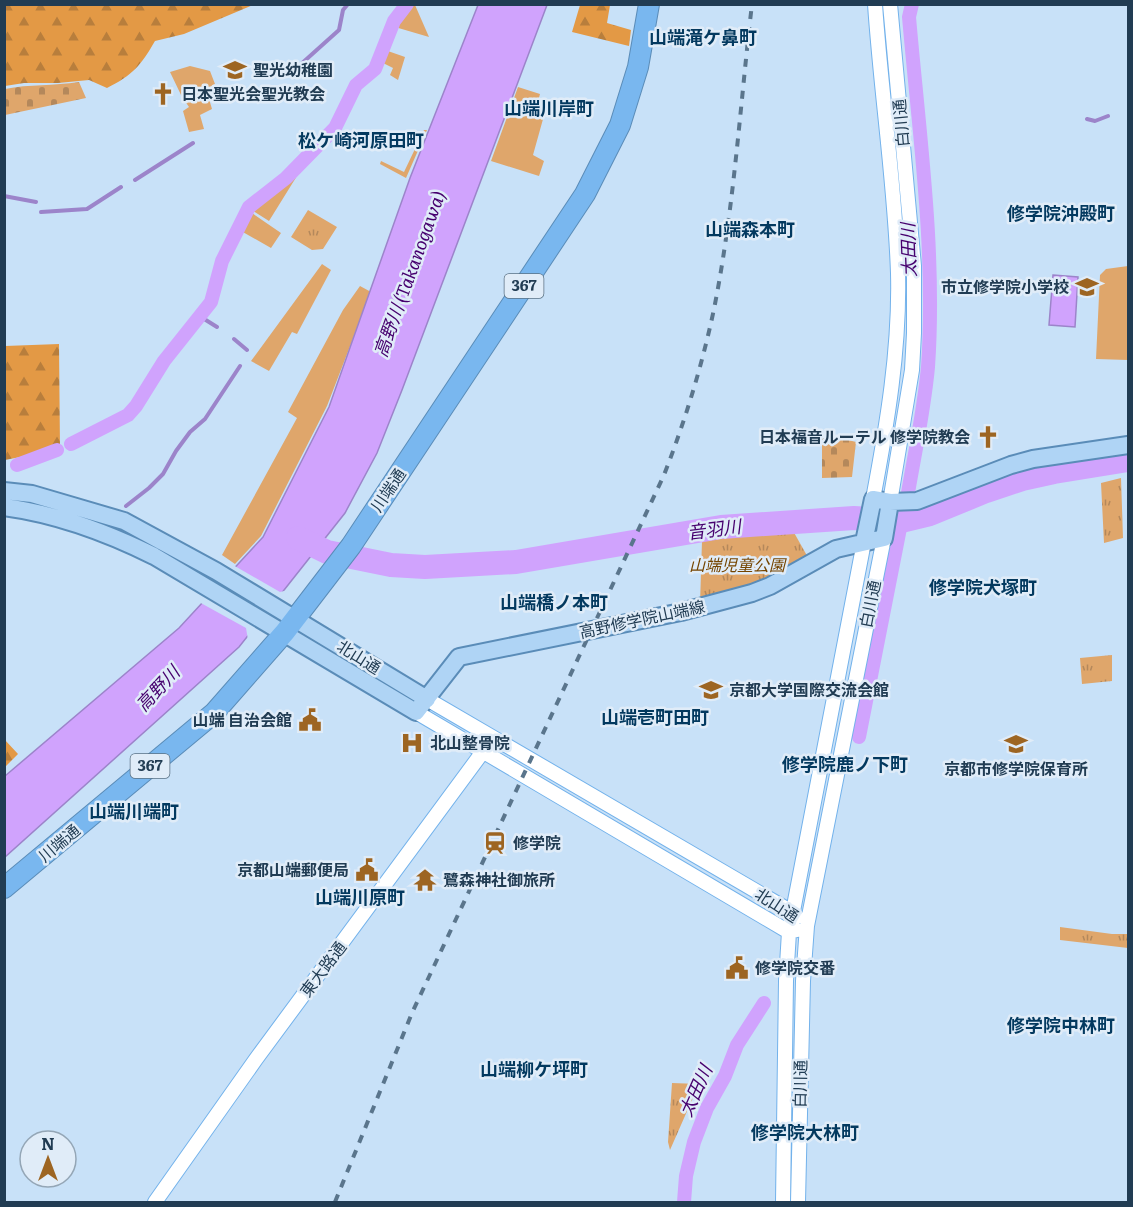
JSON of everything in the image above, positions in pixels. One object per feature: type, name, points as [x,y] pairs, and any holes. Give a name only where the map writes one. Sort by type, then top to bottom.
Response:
[{"type":"highway","name":"川端通","points":[[4,888],[214,713],[286,623],[336,567],[585,194],[620,125],[638,67],[649,4]]},
{"type":"main road","points":[[872,504],[889,506],[917,501],[1033,459],[1128,445]]},
{"type":"main road","name":"北山通","points":[[4,491],[32,494],[124,521],[216,571],[286,623],[421,705]]},
{"type":"main road","name":"白川通","points":[[866,536],[872,504]]},
{"type":"main road","name":"白川通","points":[[884,533],[889,506]]},
{"type":"main road","name":"北山通","points":[[4,507],[27,510],[117,537],[204,585],[286,623]]},
{"type":"main road","name":"高野修学院山端線","points":[[421,705],[459,657],[681,612],[753,593],[836,549],[866,536],[884,533]]},
{"type":"street","name":"白川通","points":[[872,504],[885,433],[892,376],[898,274],[875,4]]},
{"type":"street","name":"白川通","points":[[889,506],[912,370],[914,333],[914,266],[891,4]]},
{"type":"street","name":"白川通","points":[[798,1203],[803,981],[807,926],[884,533]]},
{"type":"street","name":"白川通","points":[[783,1203],[786,981],[789,932],[866,536]]},
{"type":"street","name":"北山通","points":[[421,705],[493,738],[792,912],[807,926],[789,932],[484,752],[421,705]]},
{"type":"street","name":"東大路通","points":[[155,1203],[256,1059],[493,738]]},
{"type":"green space","points":[[5,4],[253,5],[184,34],[155,41],[136,69],[107,88],[89,80],[5,86]]},
{"type":"green space","points":[[411,5],[415,5],[429,37],[395,27]]},
{"type":"green space","points":[[580,5],[610,5],[607,23],[631,30],[629,46],[572,32]]},
{"type":"green space","points":[[385,50],[405,57],[398,80],[390,75],[393,68],[381,62]]},
{"type":"green space","points":[[190,66],[210,71],[215,84],[206,89],[212,109],[200,115],[204,129],[189,132],[183,111],[189,107],[170,72]]},
{"type":"green space","points":[[79,82],[86,98],[5,115],[5,89]]},
{"type":"green space","points":[[518,87],[540,94],[536,109],[545,112],[533,155],[544,161],[539,176],[491,161]]},
{"type":"green space","points":[[424,130],[427,130],[406,178],[380,164],[381,161],[404,172]]},
{"type":"green space","points":[[305,163],[269,221],[250,209],[251,209]]},
{"type":"green space","points":[[308,210],[337,227],[323,249],[312,250],[291,237]]},
{"type":"green space","points":[[249,211],[281,233],[271,248],[241,231]]},
{"type":"green space","points":[[322,264],[331,270],[297,334],[292,332],[269,371],[251,361]]},
{"type":"green space","points":[[1128,266],[1128,360],[1096,359],[1100,275],[1106,269]]},
{"type":"green space","points":[[360,286],[371,292],[327,406],[261,536],[235,564],[222,555],[297,418],[288,412],[343,310]]},
{"type":"green space","points":[[59,344],[60,449],[5,460],[5,346]]},
{"type":"green space","points":[[829,435],[856,442],[852,477],[822,478],[822,439]]},
{"type":"green space","points":[[1121,478],[1123,538],[1104,543],[1101,483]]},
{"type":"green space","name":"山端児童公園","points":[[792,529],[810,561],[753,591],[700,604],[702,541]]},
{"type":"green space","points":[[1112,655],[1112,681],[1082,684],[1080,658]]},
{"type":"green space","points":[[5,740],[18,754],[5,767]]},
{"type":"green space","points":[[1060,927],[1128,934],[1128,948],[1060,940]]},
{"type":"green space","points":[[672,1083],[699,1084],[670,1150],[668,1142]]},
{"type":"water","points":[[478,5],[547,5],[377,453],[345,513],[239,647],[5,857],[5,776],[179,628],[263,537],[329,407],[410,178]]},
{"type":"water","points":[[1053,275],[1078,277],[1075,327],[1049,325]]},
{"type":"pier","points":[[233,565],[280,592],[288,590],[248,640],[246,628],[199,602]]},
{"type":"waterway","points":[[300,65],[339,30],[343,10],[348,4]]},
{"type":"waterway","points":[[71,444],[128,415],[136,406],[164,361],[211,302],[222,261],[249,207],[286,178],[335,128],[356,85],[375,69],[394,21],[407,4]]},
{"type":"waterway","name":"太田川","points":[[908,493],[922,415],[928,367],[930,323],[925,192],[909,17],[912,4]]},
{"type":"waterway","points":[[1087,119],[1095,121],[1108,116]]},
{"type":"waterway","points":[[135,180],[193,143]]},
{"type":"waterway","points":[[41,212],[87,209],[121,187]]},
{"type":"waterway","points":[[4,196],[36,202]]},
{"type":"waterway","points":[[201,317],[217,327]]},
{"type":"waterway","points":[[234,339],[247,350]]},
{"type":"waterway","points":[[126,506],[163,474],[176,451],[190,432],[205,419],[240,366]]},
{"type":"waterway","points":[[17,465],[57,450]]},
{"type":"waterway","name":"音羽川","points":[[298,538],[327,552],[391,565],[425,567],[516,562],[721,527],[854,518],[901,521],[930,514],[1022,479],[1128,460]]},
{"type":"waterway","name":"太田川","points":[[859,737],[903,513]]},
{"type":"waterway","name":"太田川","points":[[684,1202],[686,1176],[694,1142],[707,1108],[725,1076],[737,1045],[764,1003]]},
{"type":"railway","points":[[335,1202],[412,1013],[664,475],[679,434],[704,351],[721,271],[732,195],[752,4]]},
{"type":"place","name":"聖光幼稚園","points":[[235,70]]},
{"type":"place","name":"日本聖光会聖光教会","points":[[163,94]]},
{"type":"place","name":"市立修学院小学校","points":[[1087,287]]},
{"type":"place","name":"日本福音ルーテル 修学院教会","points":[[988,437]]},
{"type":"place","name":"京都大学国際交流会館","points":[[711,690]]},
{"type":"place","name":"山端 自治会館","points":[[310,720]]},
{"type":"place","name":"北山整骨院","points":[[412,743]]},
{"type":"place","name":"京都市修学院保育所","points":[[1016,744]]},
{"type":"place","name":"修学院","points":[[495,843]]},
{"type":"place","name":"京都山端郵便局","points":[[367,870]]},
{"type":"place","name":"鷺森神社御旅所","points":[[425,880]]},
{"type":"place","name":"修学院交番","points":[[737,968]]},
{"type":"district","name":"山端滝ケ鼻町","points":[[703,38]]},
{"type":"district","name":"山端川岸町","points":[[549,109]]},
{"type":"district","name":"松ケ崎河原田町","points":[[361,141]]},
{"type":"district","name":"修学院沖殿町","points":[[1061,214]]},
{"type":"district","name":"山端森本町","points":[[750,230]]},
{"type":"district","name":"修学院犬塚町","points":[[983,588]]},
{"type":"district","name":"山端橋ノ本町","points":[[554,603]]},
{"type":"district","name":"山端壱町田町","points":[[655,718]]},
{"type":"district","name":"修学院鹿ノ下町","points":[[845,765]]},
{"type":"district","name":"山端川端町","points":[[134,812]]},
{"type":"district","name":"山端川原町","points":[[360,898]]},
{"type":"district","name":"修学院中林町","points":[[1061,1026]]},
{"type":"district","name":"山端柳ケ坪町","points":[[534,1070]]},
{"type":"district","name":"修学院大林町","points":[[805,1133]]},
{"type":"water label","name":"高野川 (Takanogawa)","points":[[410,274]]},
{"type":"water label","name":"高野川","points":[[158,689]]}]
